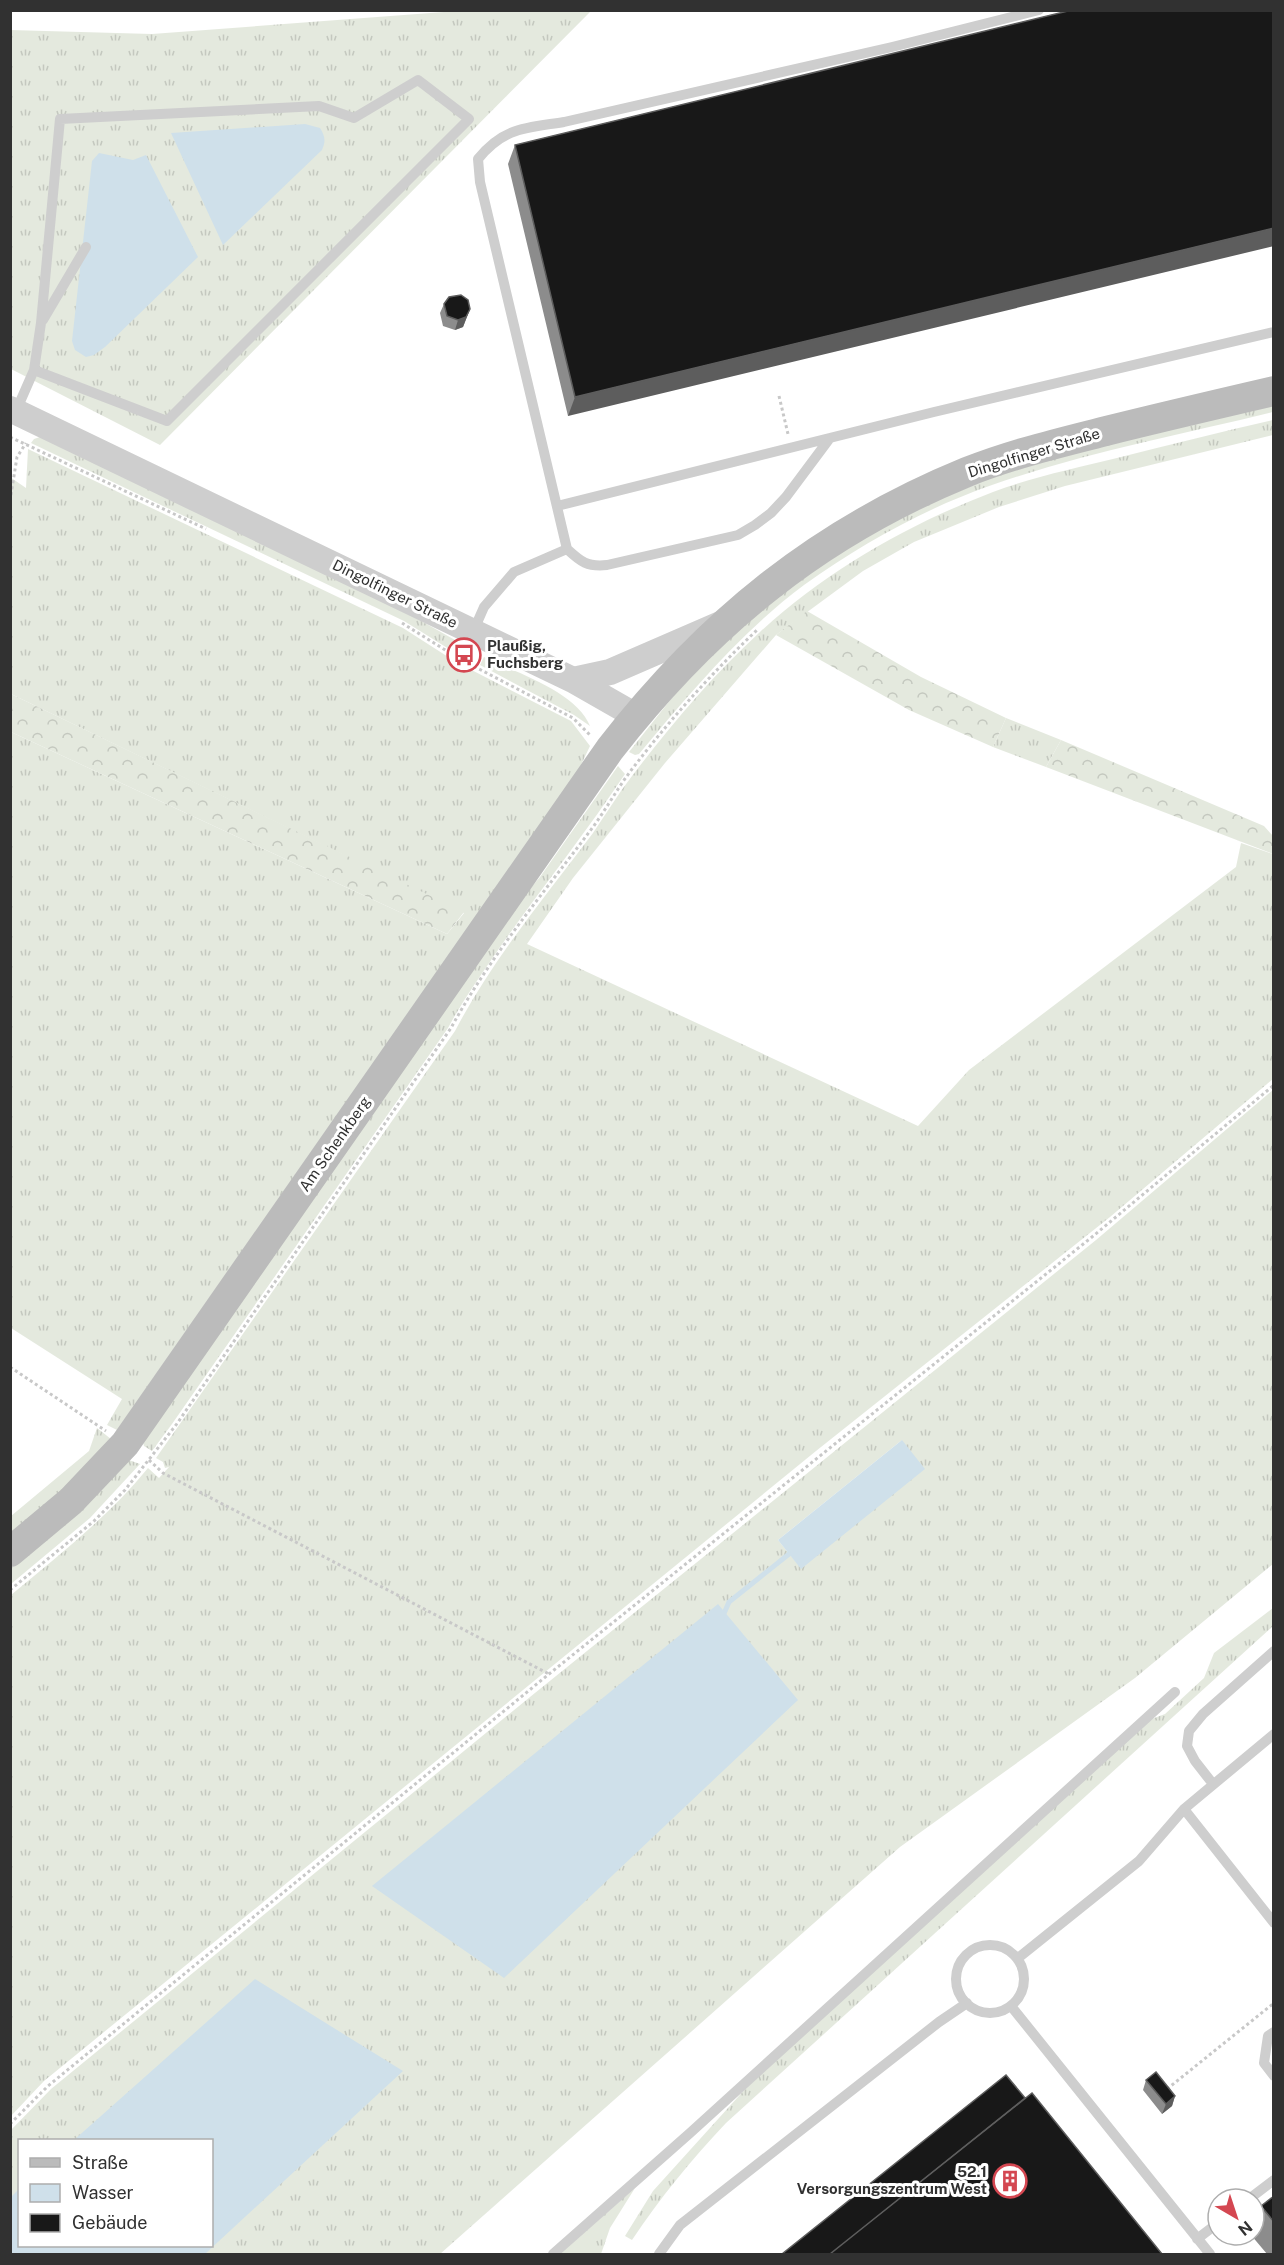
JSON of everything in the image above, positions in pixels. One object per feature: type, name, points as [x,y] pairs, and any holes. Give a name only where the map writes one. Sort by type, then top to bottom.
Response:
[{"type":"main road","name":"Dingolfinger Straße","points":[[636,716],[724,622],[792,568],[839,537],[901,502],[968,472],[1056,443],[1274,391]]},
{"type":"main road","name":"Am Schenkberg","points":[[10,1551],[71,1501],[137,1452],[610,749],[636,716]]},
{"type":"street","name":"Dingolfinger Straße","points":[[22,422],[573,680],[636,716]]},
{"type":"street","points":[[573,680],[610,672],[724,622]]},
{"type":"lane","points":[[830,438],[771,513],[738,535],[607,565],[593,566],[578,559],[567,549],[480,182],[478,159],[490,144],[521,129],[564,122],[892,47],[1039,10]]},
{"type":"lane","points":[[22,422],[34,370],[41,323],[60,119],[319,106],[354,118],[418,80],[469,119],[167,421],[34,370]]},
{"type":"lane","points":[[41,323],[86,247]]},
{"type":"lane","points":[[557,506],[1274,332]]},
{"type":"lane","points":[[472,632],[484,607],[514,572],[567,549]]},
{"type":"lane","points":[[1214,1784],[1195,1761],[1187,1746],[1188,1731],[1203,1714],[1274,1651]]},
{"type":"lane","points":[[553,2254],[699,2125],[1175,1692]]},
{"type":"lane","points":[[1018,1959],[1139,1861],[1184,1809],[1272,1738]]},
{"type":"lane","points":[[1184,1809],[1274,1923]]},
{"type":"lane","points":[[994,1944],[1004,1948],[1018,1959],[1024,1970],[1025,1983],[1018,2000],[1005,2010],[993,2013],[982,2012],[967,2003],[955,1985],[957,1969],[964,1954],[976,1947],[994,1944]]},
{"type":"lane","points":[[659,2254],[680,2226],[930,2029],[967,2003]]},
{"type":"lane","points":[[1011,2006],[1210,2254]]},
{"type":"lane","points":[[1274,2032],[1268,2036],[1263,2063],[1274,2076]]},
{"type":"lane","points":[[1197,2239],[1206,2232]]},
{"type":"path","points":[[779,396],[791,448]]},
{"type":"path","points":[[10,437],[22,422]]},
{"type":"path","points":[[10,501],[22,422]]},
{"type":"path","points":[[22,422],[208,530]]},
{"type":"path","points":[[393,619],[458,657],[573,718],[592,736],[634,766]]},
{"type":"path","points":[[10,1590],[94,1521],[125,1490],[137,1452],[176,1425],[445,1038],[463,1006],[527,913],[592,828],[634,766],[687,702],[765,623]]},
{"type":"path","points":[[10,2124],[48,2086],[549,1674],[1092,1237],[1274,1085]]},
{"type":"path","points":[[10,1367],[137,1452],[163,1473],[549,1674]]},
{"type":"path","points":[[1165,2090],[1274,2003]]},
{"type":"green space","points":[[457,11],[591,11],[160,445],[11,369],[10,30],[152,34]]},
{"type":"green space","points":[[1273,403],[1273,412],[1061,463],[992,485],[919,516],[871,541],[781,603],[737,643],[639,754],[629,752],[675,694],[768,601],[893,519],[1012,469]]},
{"type":"green space","points":[[1273,420],[1273,435],[1065,486],[999,507],[914,542],[863,571],[776,635],[665,763],[573,878],[527,944],[918,1126],[969,1070],[1236,867],[1241,843],[1273,854],[1273,1079],[1110,1217],[816,1451],[44,2081],[11,2116],[11,1595],[100,1519],[148,1468],[159,1478],[169,1467],[165,1468],[163,1462],[156,1458],[455,1031],[502,954],[662,738],[709,683],[760,632],[813,588],[870,551],[931,519],[993,492],[1039,477]]},
{"type":"green space","points":[[40,437],[409,614],[462,644],[457,654],[404,621],[31,443]]},
{"type":"green space","points":[[28,449],[403,628],[456,662],[571,721],[590,746],[580,767],[117,1430],[107,1425],[122,1399],[11,1328],[11,732],[447,934],[464,913],[11,694],[10,477],[26,488]]},
{"type":"green space","points":[[807,611],[921,677],[1006,718],[993,747],[909,710],[776,635]]},
{"type":"green space","points":[[484,657],[528,676],[559,693],[583,714],[590,726],[574,715],[480,665]]},
{"type":"green space","points":[[10,694],[464,912],[447,934],[11,732]]},
{"type":"green space","points":[[1006,718],[1061,740],[1046,767],[993,747]]},
{"type":"green space","points":[[1061,740],[1264,826],[1273,836],[1273,854],[1046,767]]},
{"type":"green space","points":[[618,766],[625,774],[610,796],[498,950],[448,1028],[172,1424],[152,1451],[144,1446],[142,1439],[516,905],[540,877]]},
{"type":"green space","points":[[1273,1090],[1273,1564],[1135,1678],[900,1847],[440,2254],[11,2254],[10,2131],[51,2089],[530,1697],[1096,1240]],"holes":[[[902,1440],[801,1568],[778,1540]]]},
{"type":"green space","points":[[97,1428],[111,1439],[110,1445],[11,1541],[11,1516],[89,1451]]},
{"type":"green space","points":[[126,1459],[140,1464],[90,1518],[11,1584],[11,1568],[54,1532]]},
{"type":"green space","points":[[1273,1608],[1273,1626],[726,2123],[676,2180],[632,2240],[625,2236],[653,2191],[747,2087],[1149,1720],[1165,1714],[1204,1678],[1214,1653]]},
{"type":"green space","points":[[635,2188],[610,2228],[601,2254],[559,2254]]},
{"type":"water","points":[[305,124],[320,128],[324,139],[322,150],[223,245],[171,133]]},
{"type":"water","points":[[99,153],[133,160],[146,155],[198,257],[105,347],[94,355],[86,357],[75,350],[72,341],[92,161]]},
{"type":"water","points":[[902,1440],[925,1469],[801,1569],[778,1540]]},
{"type":"water","points":[[718,1604],[798,1700],[504,1978],[372,1886]]},
{"type":"water","points":[[255,1979],[403,2071],[213,2247],[213,2139],[75,2139]]},
{"type":"water","points":[[18,2190],[18,2247],[213,2247],[205,2254],[11,2254],[11,2197]]},
{"type":"building","points":[[1072,10],[1274,10],[1274,228],[575,397],[515,145]]},
{"type":"building","points":[[461,295],[468,300],[470,309],[466,317],[458,320],[447,316],[444,304],[449,297]]},
{"type":"building","points":[[1156,2072],[1175,2096],[1166,2104],[1146,2080]]},
{"type":"building","points":[[1006,2075],[1025,2098],[830,2254],[782,2254]]},
{"type":"building","name":"52.1 Versorgungszentrum West","points":[[1032,2093],[1162,2254],[830,2254]]},
{"type":"building","points":[[1274,2196],[1274,2222],[1266,2212],[1266,2202]]},
{"type":"waterway","points":[[722,1618],[729,1602],[789,1554]]},
{"type":"place","name":"Plaußig, Fuchsberg","points":[[464,655]]},
{"type":"place","name":"52.1 Versorgungszentrum West","points":[[1010,2181]]}]
